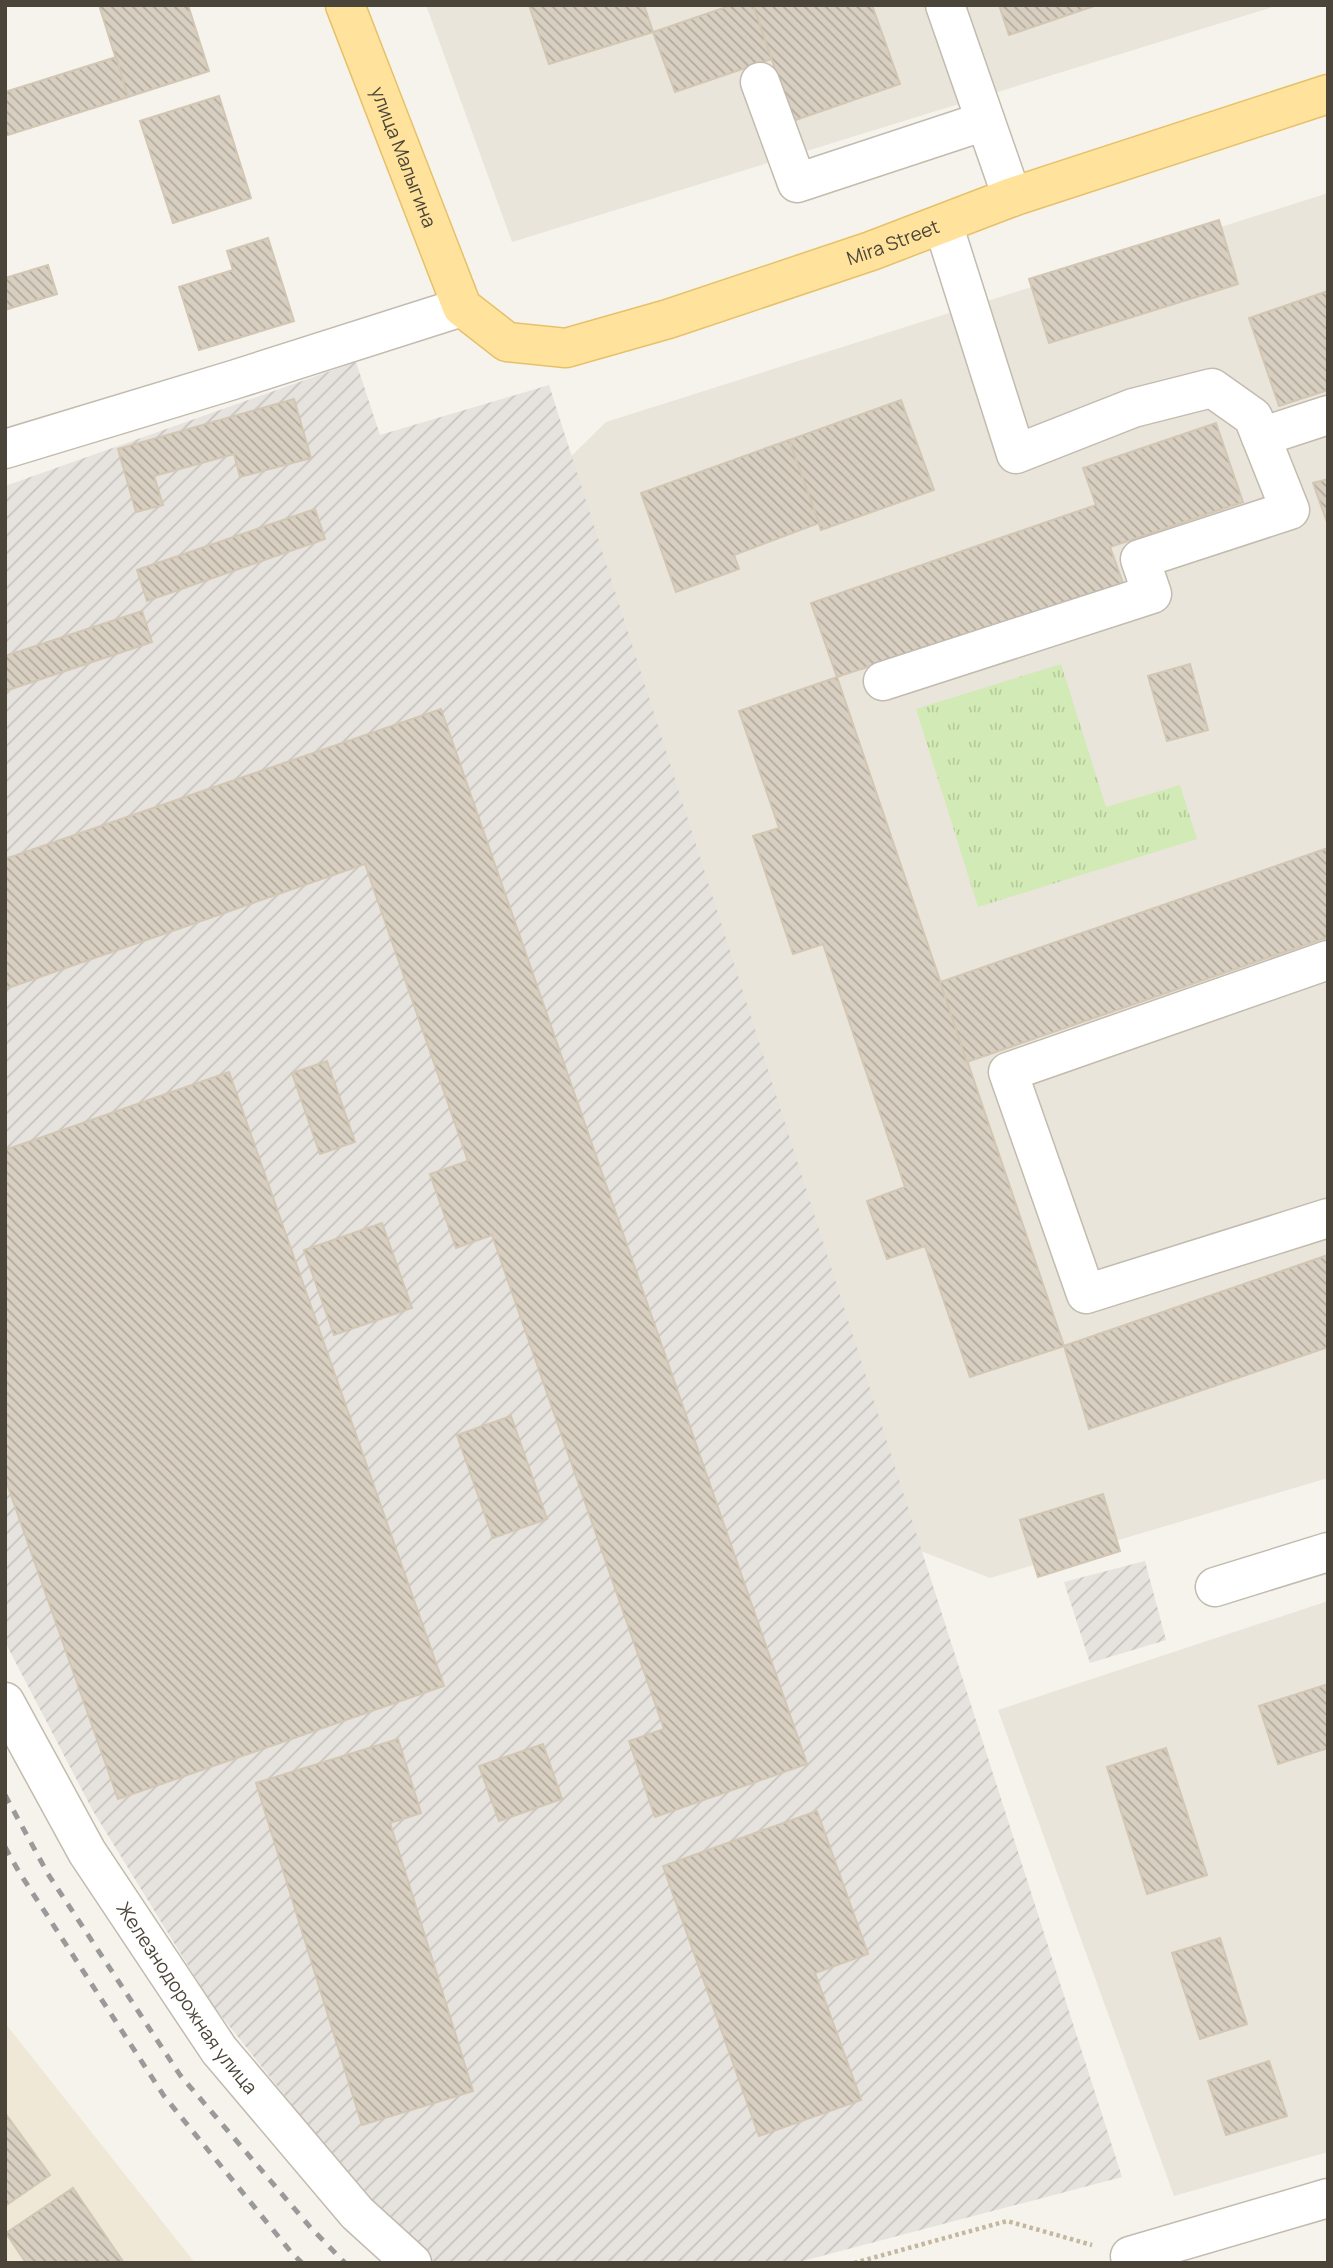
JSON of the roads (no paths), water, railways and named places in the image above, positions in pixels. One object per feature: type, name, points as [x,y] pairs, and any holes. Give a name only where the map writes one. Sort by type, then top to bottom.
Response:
[{"type":"main road","name":"улица Малыгина","points":[[345,5],[462,307]]},
{"type":"main road","name":"Mira Street","points":[[462,307],[507,342],[566,348],[694,310],[871,251],[1012,197],[1328,94]]},
{"type":"street","points":[[945,5],[1012,197]]},
{"type":"street","points":[[760,82],[797,183],[985,121]]},
{"type":"street","points":[[883,681],[1152,594],[1140,559],[1290,510],[1253,417],[1212,388],[1133,408],[1016,454],[943,224]]},
{"type":"street","points":[[5,449],[462,307]]},
{"type":"street","points":[[1261,437],[1328,415]]},
{"type":"street","points":[[1328,960],[1008,1072],[1086,1294],[1328,1218]]},
{"type":"street","points":[[1215,1587],[1328,1552]]},
{"type":"street","name":"Железнодорожная улица","points":[[5,1702],[87,1852],[219,2050],[357,2213],[412,2263]]},
{"type":"street","points":[[1130,2256],[1328,2198]]},
{"type":"railway","points":[[5,1795],[48,1874],[180,2075],[311,2228],[345,2263]]},
{"type":"railway","points":[[5,1847],[164,2096],[302,2263]]}]
